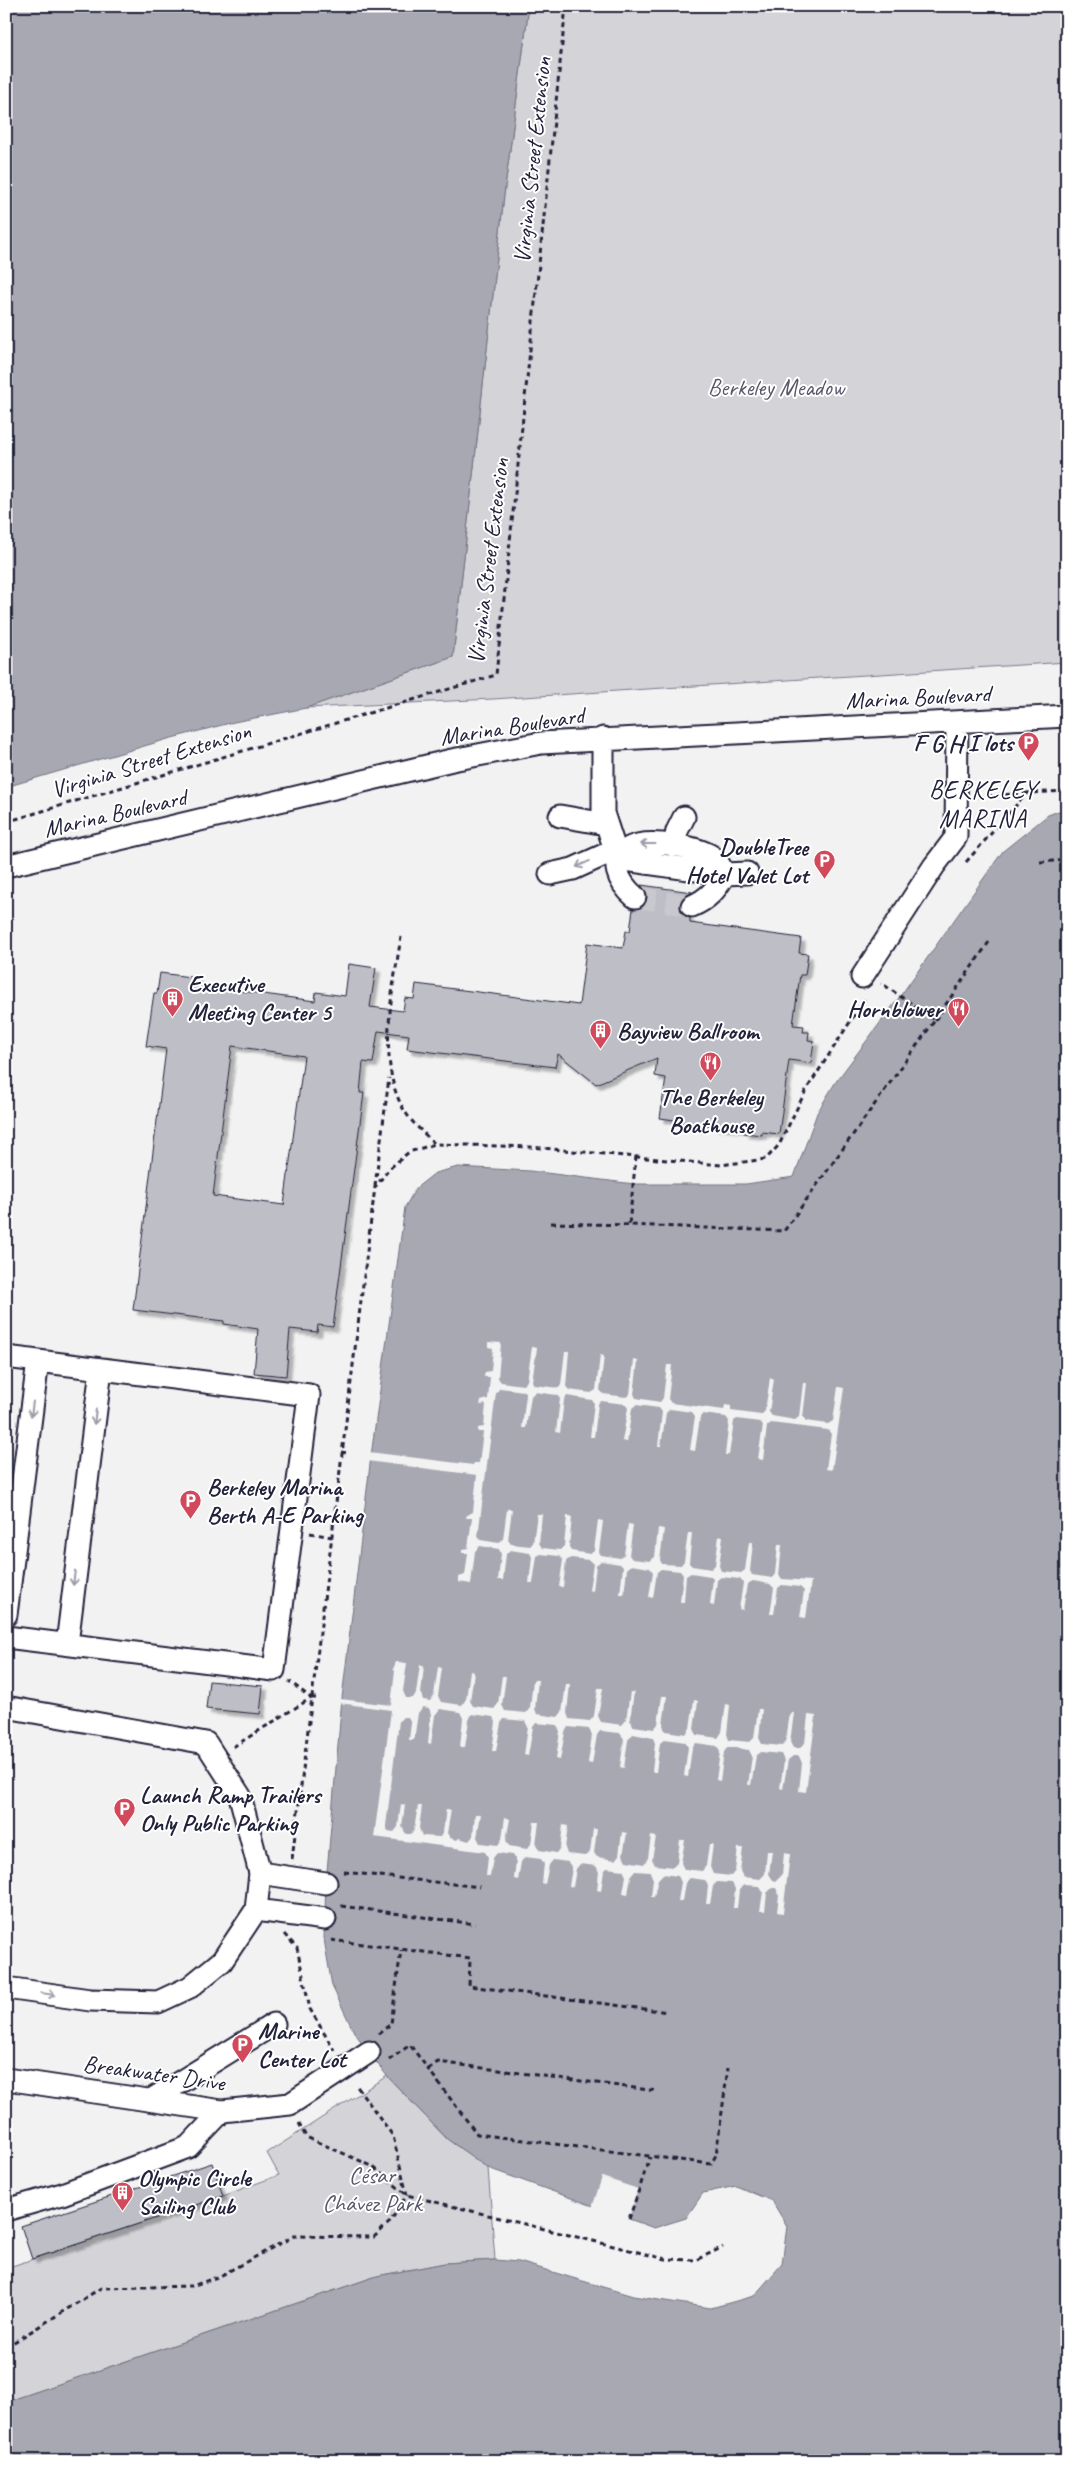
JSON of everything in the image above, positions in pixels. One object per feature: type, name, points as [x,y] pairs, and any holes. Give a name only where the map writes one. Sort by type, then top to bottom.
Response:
[{"type":"street","name":"Marina Boulevard","points":[[6,866],[452,760],[541,743],[603,738],[1067,716]]},
{"type":"street","points":[[870,982],[884,934],[926,866],[956,837],[952,784],[957,722]]},
{"type":"street","points":[[603,738],[603,813],[616,855],[616,870],[620,880],[635,897]]},
{"type":"street","points":[[560,816],[606,824]]},
{"type":"street","points":[[674,846],[677,831],[684,817]]},
{"type":"street","points":[[550,874],[573,869],[616,855],[630,847],[643,844],[696,849],[715,858],[724,874]]},
{"type":"street","points":[[616,855],[724,874],[746,873]]},
{"type":"street","points":[[692,906],[704,901],[717,889],[724,874]]},
{"type":"street","points":[[6,1357],[309,1395],[274,1670],[6,1636]]},
{"type":"street","points":[[6,1615],[38,1361]]},
{"type":"street","points":[[68,1644],[101,1369]]},
{"type":"street","points":[[6,1707],[206,1743],[240,1796],[260,1873],[256,1910],[222,1961],[190,1987],[158,2002],[90,2000],[6,1988]]},
{"type":"street","points":[[260,1873],[331,1877]]},
{"type":"street","points":[[256,1910],[328,1921]]},
{"type":"street","points":[[151,2100],[274,2024]]},
{"type":"street","name":"Breakwater Drive","points":[[6,2079],[222,2111],[290,2104],[344,2068],[370,2046]]},
{"type":"street","points":[[6,2210],[62,2194],[188,2147],[222,2111]]},
{"type":"path","name":"Virginia Street Extension","points":[[6,822],[496,675],[566,6]]},
{"type":"path","points":[[952,784],[1027,793],[1067,791]]},
{"type":"path","points":[[959,869],[1027,793]]},
{"type":"path","points":[[1040,862],[1067,860]]},
{"type":"path","points":[[289,1876],[341,1452],[390,1076],[391,1006],[401,937]]},
{"type":"path","points":[[551,1223],[784,1231],[989,942]]},
{"type":"path","points":[[375,1187],[390,1168],[409,1152],[435,1144],[531,1147],[721,1165],[766,1159],[779,1145],[805,1092],[870,982],[935,1020]]},
{"type":"path","points":[[390,1076],[406,1113],[435,1144]]},
{"type":"path","points":[[629,1225],[636,1156]]},
{"type":"path","points":[[341,1452],[347,1453]]},
{"type":"path","points":[[274,1670],[310,1698]]},
{"type":"path","points":[[216,1758],[310,1698],[318,1698]]},
{"type":"path","points":[[331,1877],[480,1887]]},
{"type":"path","points":[[6,2347],[101,2288],[192,2286],[220,2276],[294,2236],[374,2237],[390,2222],[407,2195],[393,2136],[344,2068],[310,2009],[297,1948],[283,1933],[285,1913]]},
{"type":"path","points":[[328,1921],[475,1924]]},
{"type":"path","points":[[328,1921],[401,1950],[470,1958],[469,1986],[668,2012]]},
{"type":"path","points":[[370,2046],[391,2024],[401,1950]]},
{"type":"path","points":[[387,2062],[410,2045],[477,2134],[711,2164],[716,2155],[728,2068]]},
{"type":"path","points":[[428,2069],[438,2062],[657,2091]]},
{"type":"path","points":[[290,2104],[306,2137],[372,2166],[407,2195],[666,2259],[696,2260],[723,2247]]},
{"type":"path","points":[[629,2219],[650,2157]]},
{"type":"path","points":[[615,2247],[618,2240]]},
{"type":"green space","name":"Berkeley Meadow","points":[[529,6],[1067,6],[1067,662],[493,699],[306,708],[453,657],[504,195]]},
{"type":"green space","name":"César Chávez Park","points":[[387,2076],[447,2139],[488,2168],[495,2260],[445,2263],[377,2276],[6,2402],[6,2268],[223,2196],[279,2175],[267,2153]]},
{"type":"shaded area","points":[[6,6],[529,6],[504,195],[453,657],[306,708],[234,722],[168,739],[6,787]]},
{"type":"shaded area","points":[[1067,808],[1067,2461],[6,2461],[6,2402],[377,2276],[445,2263],[495,2260],[519,2262],[633,2296],[711,2308],[754,2296],[782,2264],[787,2226],[772,2201],[736,2186],[703,2193],[686,2218],[654,2228],[488,2168],[447,2139],[387,2076],[354,2032],[332,1986],[324,1939],[326,1883],[342,1698],[371,1456],[405,1207],[416,1188],[435,1173],[458,1167],[530,1171],[634,1184],[746,1184],[794,1177],[817,1113],[835,1083],[901,995],[1003,851],[1048,815]]},
{"type":"pier","points":[[488,1342],[501,1343],[498,1378],[501,1382],[523,1385],[527,1381],[532,1347],[537,1348],[532,1381],[534,1385],[559,1388],[565,1351],[569,1351],[566,1386],[569,1390],[591,1393],[596,1390],[600,1355],[604,1356],[600,1390],[603,1394],[626,1397],[630,1394],[634,1360],[638,1361],[634,1394],[636,1398],[660,1402],[663,1398],[667,1365],[672,1365],[668,1399],[671,1403],[724,1410],[725,1405],[731,1406],[731,1411],[761,1415],[765,1411],[770,1378],[774,1379],[769,1412],[772,1416],[795,1420],[799,1417],[803,1383],[807,1383],[803,1417],[806,1421],[828,1424],[833,1421],[838,1387],[844,1388],[832,1470],[826,1469],[831,1434],[828,1430],[771,1423],[767,1426],[763,1460],[758,1459],[763,1425],[760,1422],[737,1419],[734,1421],[729,1455],[725,1455],[729,1421],[726,1417],[703,1414],[700,1417],[695,1451],[690,1450],[695,1416],[692,1412],[670,1409],[666,1413],[661,1446],[658,1446],[662,1412],[659,1408],[636,1405],[632,1408],[627,1442],[622,1441],[628,1408],[625,1404],[601,1401],[598,1404],[594,1437],[590,1437],[594,1403],[592,1400],[567,1396],[564,1400],[560,1433],[556,1432],[560,1399],[557,1395],[535,1392],[531,1396],[526,1428],[522,1428],[526,1394],[524,1391],[500,1388],[496,1393],[478,1536],[480,1540],[499,1543],[503,1539],[507,1509],[512,1509],[508,1540],[511,1544],[530,1546],[533,1543],[537,1514],[542,1514],[539,1543],[542,1548],[560,1550],[564,1546],[567,1516],[572,1517],[569,1547],[571,1551],[590,1554],[594,1551],[598,1520],[603,1521],[599,1552],[601,1555],[620,1558],[624,1555],[628,1524],[633,1525],[629,1555],[632,1559],[650,1561],[655,1557],[658,1528],[664,1529],[660,1560],[662,1564],[681,1565],[684,1561],[688,1533],[692,1533],[689,1563],[692,1566],[711,1569],[715,1565],[719,1536],[723,1536],[719,1566],[721,1571],[741,1573],[745,1570],[749,1542],[753,1542],[750,1571],[752,1575],[772,1578],[775,1574],[778,1545],[782,1545],[779,1575],[782,1579],[811,1581],[806,1618],[800,1617],[804,1591],[800,1587],[782,1585],[778,1588],[774,1614],[770,1614],[774,1588],[770,1584],[753,1581],[747,1584],[743,1610],[739,1609],[743,1583],[740,1579],[721,1577],[717,1580],[714,1606],[710,1605],[713,1579],[710,1576],[691,1573],[686,1576],[684,1602],[680,1602],[683,1575],[680,1571],[661,1569],[657,1572],[653,1598],[649,1597],[653,1572],[650,1568],[631,1565],[627,1569],[624,1595],[620,1594],[623,1567],[620,1564],[601,1561],[596,1565],[593,1591],[589,1590],[593,1564],[589,1560],[571,1558],[566,1561],[563,1587],[559,1587],[563,1560],[559,1556],[541,1554],[537,1556],[533,1583],[529,1583],[532,1557],[530,1553],[510,1550],[506,1554],[503,1580],[498,1580],[501,1554],[499,1549],[480,1546],[475,1551],[471,1584],[459,1582],[459,1577],[465,1575],[468,1553],[462,1553],[462,1549],[468,1548],[472,1518],[466,1518],[467,1515],[473,1512],[477,1475],[367,1461],[369,1452],[473,1465],[474,1463],[479,1463],[483,1432],[478,1432],[478,1428],[484,1427],[486,1404],[480,1405],[481,1401],[488,1399],[490,1377],[484,1377],[485,1372],[491,1371],[493,1348],[488,1347]]},
{"type":"pier","points":[[396,1662],[407,1663],[403,1691],[406,1698],[413,1698],[416,1693],[420,1665],[424,1665],[421,1694],[423,1700],[430,1701],[434,1695],[438,1667],[442,1668],[438,1696],[441,1702],[462,1705],[466,1699],[470,1671],[474,1672],[470,1701],[473,1706],[494,1709],[498,1704],[502,1676],[506,1676],[502,1705],[505,1711],[526,1713],[530,1708],[533,1680],[538,1680],[535,1709],[537,1714],[558,1717],[562,1712],[566,1684],[570,1684],[567,1713],[569,1719],[590,1721],[594,1716],[598,1688],[603,1688],[598,1716],[601,1722],[622,1725],[626,1720],[630,1692],[634,1692],[630,1720],[633,1726],[654,1729],[658,1724],[662,1696],[667,1696],[663,1725],[665,1731],[686,1734],[690,1728],[694,1700],[698,1701],[694,1729],[697,1735],[718,1738],[722,1732],[726,1704],[730,1705],[727,1734],[729,1740],[750,1742],[754,1738],[758,1709],[762,1709],[759,1738],[762,1744],[782,1746],[786,1740],[790,1713],[794,1713],[790,1742],[793,1748],[800,1748],[805,1743],[808,1715],[816,1716],[806,1792],[799,1791],[802,1763],[799,1756],[793,1756],[788,1760],[783,1789],[780,1788],[784,1761],[781,1754],[761,1752],[756,1756],[751,1785],[748,1785],[752,1756],[749,1750],[728,1747],[724,1752],[720,1781],[716,1780],[720,1752],[717,1746],[696,1743],[692,1748],[688,1777],[684,1776],[688,1747],[685,1742],[665,1739],[660,1743],[656,1772],[652,1772],[655,1743],[653,1738],[633,1734],[628,1740],[624,1768],[620,1767],[624,1739],[620,1733],[600,1731],[597,1735],[592,1764],[588,1763],[592,1735],[589,1729],[568,1727],[565,1732],[560,1760],[556,1759],[560,1731],[557,1725],[536,1723],[533,1727],[528,1756],[524,1755],[528,1727],[525,1721],[504,1719],[501,1723],[496,1751],[492,1751],[496,1722],[493,1717],[472,1714],[469,1720],[465,1747],[460,1747],[463,1718],[460,1712],[440,1709],[435,1715],[431,1744],[428,1743],[431,1714],[429,1708],[423,1707],[418,1713],[414,1740],[409,1740],[411,1723],[408,1717],[403,1717],[399,1721],[386,1826],[388,1831],[394,1832],[398,1827],[401,1804],[405,1805],[402,1827],[406,1834],[411,1834],[414,1829],[418,1806],[422,1806],[419,1828],[422,1836],[440,1837],[443,1832],[446,1809],[451,1810],[447,1833],[450,1838],[457,1840],[459,1838],[469,1841],[473,1836],[475,1814],[481,1814],[477,1837],[480,1843],[498,1845],[502,1839],[505,1817],[510,1819],[506,1840],[509,1846],[527,1849],[531,1844],[534,1822],[539,1822],[536,1844],[539,1850],[556,1853],[560,1848],[563,1825],[568,1826],[565,1848],[567,1854],[585,1856],[590,1852],[593,1829],[597,1829],[594,1853],[597,1857],[615,1860],[619,1855],[622,1832],[627,1833],[623,1855],[626,1861],[644,1864],[648,1858],[651,1836],[656,1837],[652,1859],[655,1865],[673,1867],[677,1863],[680,1840],[685,1840],[681,1863],[684,1869],[702,1871],[706,1866],[709,1844],[713,1844],[710,1867],[713,1874],[731,1876],[735,1871],[738,1848],[743,1848],[740,1871],[743,1877],[760,1879],[765,1874],[767,1851],[772,1851],[769,1874],[776,1881],[782,1875],[784,1853],[790,1854],[783,1913],[777,1912],[779,1895],[776,1888],[772,1888],[767,1893],[765,1911],[760,1911],[763,1892],[759,1886],[744,1885],[739,1890],[737,1908],[733,1908],[735,1889],[732,1883],[717,1882],[713,1886],[710,1904],[706,1904],[708,1886],[705,1880],[690,1878],[685,1883],[682,1901],[678,1901],[681,1882],[678,1876],[663,1874],[658,1879],[654,1897],[651,1897],[653,1879],[650,1872],[635,1871],[631,1876],[628,1894],[623,1893],[626,1876],[623,1870],[607,1868],[604,1871],[601,1891],[597,1890],[599,1872],[596,1866],[580,1864],[576,1869],[573,1887],[569,1886],[572,1868],[568,1862],[553,1860],[549,1865],[545,1884],[542,1883],[544,1864],[541,1859],[525,1857],[521,1862],[518,1880],[514,1879],[516,1860],[513,1855],[497,1853],[493,1858],[490,1876],[486,1876],[488,1857],[485,1852],[374,1837],[391,1710],[339,1703],[340,1699],[391,1705],[395,1671],[393,1669]]},
{"type":"pier","points":[[602,2177],[638,2189],[628,2221],[592,2208]]},
{"type":"building","points":[[641,885],[692,892],[682,899],[680,905],[681,912],[690,918],[690,923],[801,938],[799,953],[808,954],[805,975],[800,975],[793,1025],[804,1026],[803,1032],[809,1032],[808,1040],[814,1041],[811,1063],[789,1060],[779,1134],[762,1132],[762,1135],[744,1133],[745,1129],[700,1124],[700,1127],[682,1125],[682,1121],[660,1118],[666,1078],[655,1076],[657,1058],[596,1084],[558,1054],[555,1067],[407,1049],[409,1035],[378,1031],[373,1063],[363,1062],[360,1093],[364,1093],[333,1327],[318,1325],[317,1332],[290,1329],[286,1376],[254,1373],[258,1329],[224,1324],[224,1321],[133,1310],[166,1049],[146,1046],[154,993],[157,993],[160,973],[198,978],[197,985],[315,1001],[316,992],[345,996],[349,964],[376,968],[370,1007],[403,1011],[405,998],[414,999],[416,984],[579,1005],[587,943],[623,948],[626,931],[630,931],[633,909],[644,906],[647,901],[647,893]],"holes":[[[232,1046],[304,1056],[284,1205],[213,1196]]]},
{"type":"building","points":[[209,1681],[263,1686],[260,1714],[206,1709]]},
{"type":"building","name":"Olympic Circle Sailing Club","points":[[212,2163],[223,2196],[32,2259],[21,2226]]},
{"type":"tunnel","points":[[635,897],[692,906]]},
{"type":"place","name":"F G H I lots","points":[[1029,762]]},
{"type":"place","name":"DoubleTree Hotel Valet Lot","points":[[824,880]]},
{"type":"place","name":"Executive Meeting Center 5","points":[[172,1017]]},
{"type":"place","name":"Hornblower","points":[[958,1028]]},
{"type":"place","name":"Bayview Ballroom","points":[[601,1050]]},
{"type":"place","name":"The Berkeley Boathouse","points":[[711,1082]]},
{"type":"place","name":"Berkeley Marina Berth A-E Parking","points":[[191,1520]]},
{"type":"place","name":"Launch Ramp Trailers Only Public Parking","points":[[124,1828]]},
{"type":"place","name":"Marine Center Lot","points":[[242,2064]]},
{"type":"place","name":"Olympic Circle Sailing Club","points":[[122,2211]]},
{"type":"district","name":"BERKELEY MARINA","points":[[983,804]]}]
